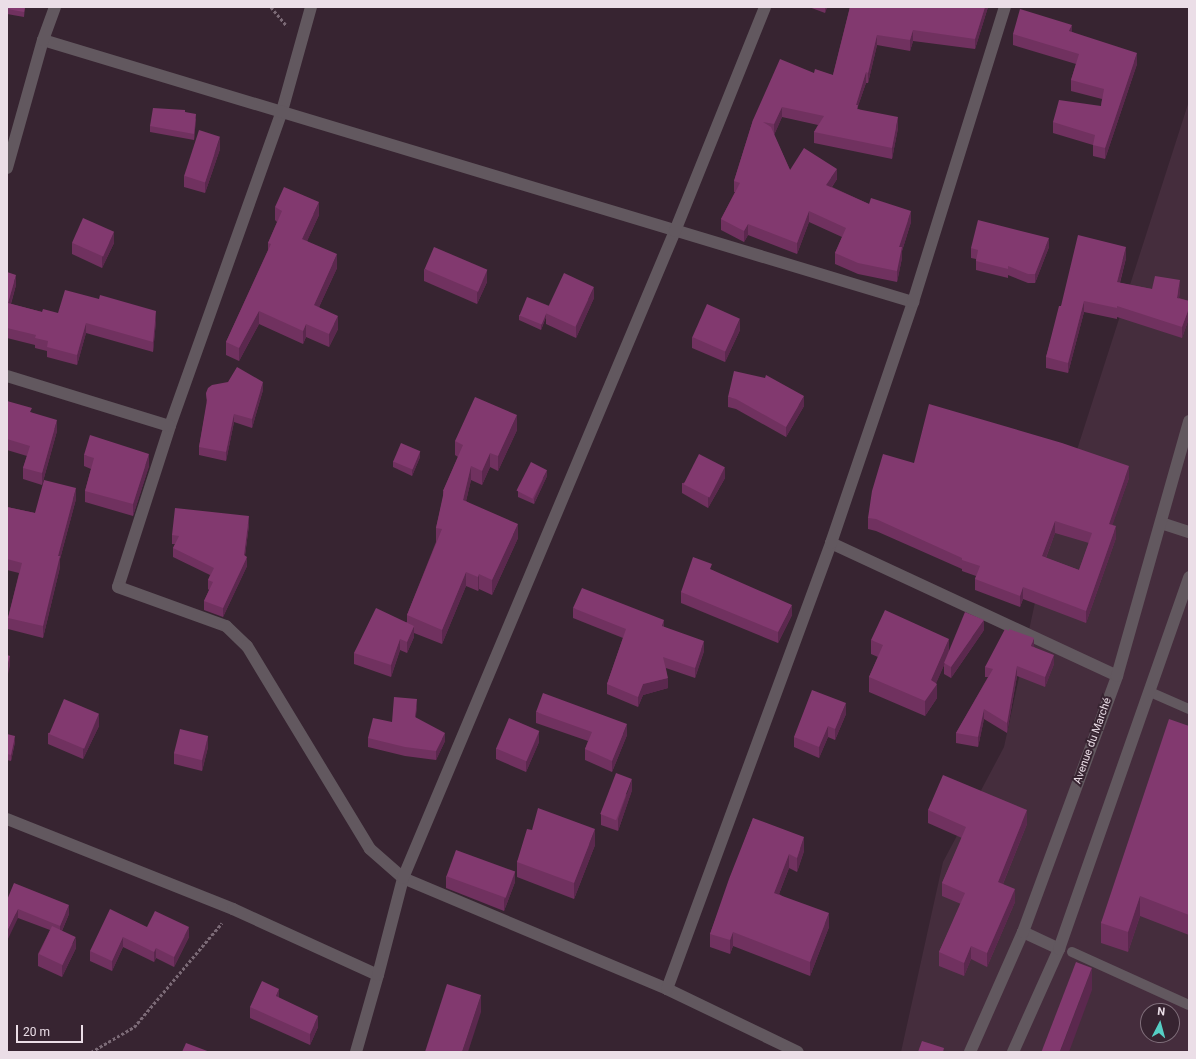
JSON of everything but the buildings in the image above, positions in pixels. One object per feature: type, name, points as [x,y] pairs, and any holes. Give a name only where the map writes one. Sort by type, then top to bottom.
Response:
[{"type":"street","points":[[7,168],[43,40],[55,7]]},
{"type":"street","points":[[311,7],[282,111],[170,426],[118,587],[226,626],[247,646],[370,849],[403,878],[668,989],[798,1052]]},
{"type":"street","points":[[356,1052],[403,878],[675,231],[765,7]]},
{"type":"street","points":[[668,989],[830,543],[913,302],[1005,7]]},
{"type":"street","points":[[43,40],[913,302]]},
{"type":"street","points":[[7,376],[170,426]]},
{"type":"street","name":"Avenue du Marché","points":[[970,1052],[1023,932],[1117,676],[1189,421]]},
{"type":"street","points":[[1161,523],[1189,532]]},
{"type":"street","points":[[830,543],[1117,676]]},
{"type":"street","points":[[1013,1052],[1059,949],[1189,577]]},
{"type":"street","points":[[7,820],[234,909],[378,975]]},
{"type":"street","points":[[1023,932],[1059,949]]},
{"type":"lane","points":[[1150,692],[1189,709]]},
{"type":"lane","points":[[1072,952],[1189,1005]]},
{"type":"path","points":[[271,7],[301,42]]},
{"type":"path","points":[[91,1052],[134,1027],[234,909]]},
{"type":"shaded area","points":[[1189,101],[1189,1052],[901,1052],[943,862],[1004,747],[1049,537]]}]
